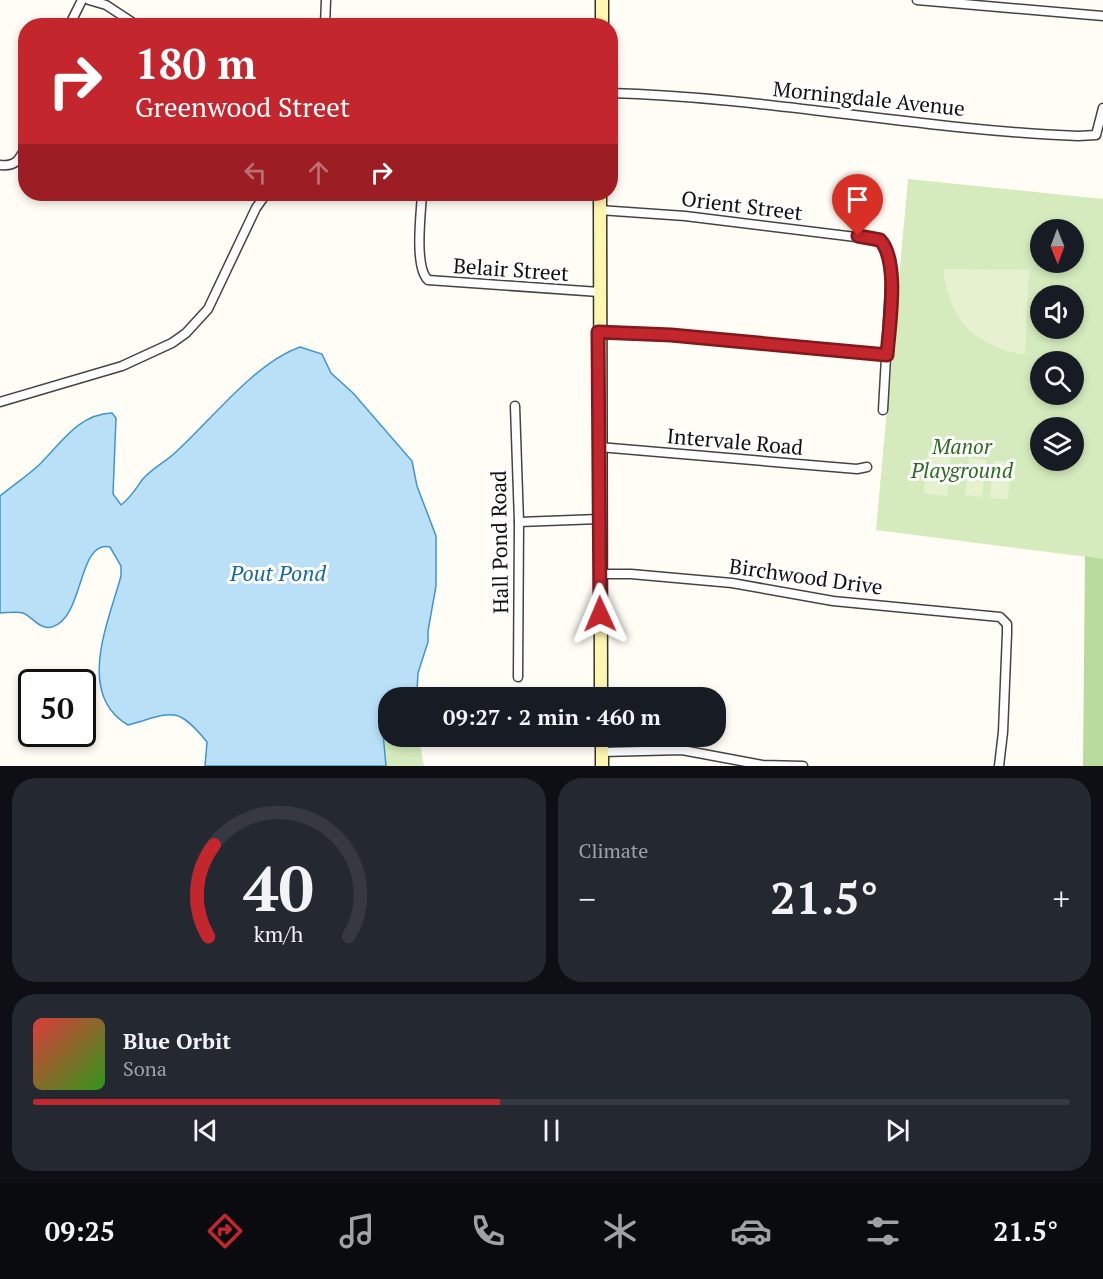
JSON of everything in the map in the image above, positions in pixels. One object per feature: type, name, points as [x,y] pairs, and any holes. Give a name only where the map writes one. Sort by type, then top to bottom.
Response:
[{"type":"main road","points":[[602,18],[603,0]]},
{"type":"main road","points":[[600,201],[598,332],[601,687]]},
{"type":"main road","points":[[602,747],[602,766]]},
{"type":"street","points":[[73,18],[82,0]]},
{"type":"street","points":[[89,0],[106,5],[126,18]]},
{"type":"street","points":[[325,18],[326,0]]},
{"type":"street","points":[[917,0],[1103,16]]},
{"type":"street","name":"Morningdale Avenue","points":[[618,94],[811,108],[919,122],[1078,136],[1096,135],[1103,108]]},
{"type":"street","points":[[0,165],[10,166],[18,160]]},
{"type":"street","points":[[0,402],[122,366],[156,351],[186,333],[208,309],[261,201]]},
{"type":"street","name":"Belair Street","points":[[422,201],[420,256],[423,276],[428,280],[599,292]]},
{"type":"street","name":"Orient Street","points":[[599,210],[685,216],[880,240],[888,251],[891,269],[887,355]]},
{"type":"street","points":[[598,332],[671,335],[887,355],[883,410]]},
{"type":"street","name":"Hall Pond Road","points":[[515,406],[519,522],[518,677]]},
{"type":"street","name":"Intervale Road","points":[[599,447],[857,469],[867,466]]},
{"type":"street","points":[[519,522],[599,519]]},
{"type":"street","name":"Birchwood Drive","points":[[599,574],[650,575],[732,583],[833,601],[994,615],[1005,620],[1003,732],[999,766]]},
{"type":"street","points":[[602,752],[682,750],[749,763],[803,766]]},
{"type":"green space","name":"Manor Playground","points":[[908,179],[1103,199],[1103,559],[876,530]]},
{"type":"green space","points":[[943,269],[1029,270],[1025,355],[991,345],[967,328],[951,303]]},
{"type":"green space","points":[[928,452],[951,454],[947,496],[924,493]]},
{"type":"green space","points":[[969,458],[986,460],[982,497],[965,495]]},
{"type":"green space","points":[[994,461],[1011,462],[1008,499],[990,498]]},
{"type":"green space","points":[[1085,556],[1103,559],[1103,766],[1083,766]]},
{"type":"green space","points":[[384,747],[420,747],[424,766],[386,766]]},
{"type":"water","name":"Pout Pond","points":[[300,347],[322,354],[331,373],[353,393],[412,461],[417,486],[436,536],[436,586],[428,642],[418,673],[417,687],[378,687],[378,747],[384,747],[386,766],[205,766],[207,742],[197,730],[180,717],[164,715],[128,725],[112,712],[103,695],[99,676],[104,635],[121,576],[121,566],[110,547],[99,548],[92,555],[70,609],[63,620],[52,627],[43,627],[23,613],[0,613],[0,496],[36,467],[72,430],[90,418],[100,415],[112,413],[116,418],[113,494],[121,505],[146,476],[177,451],[251,378],[283,355]]},
{"type":"route","points":[[600,614],[598,332],[671,335],[887,355],[891,289],[888,251],[880,240],[858,236]]}]
